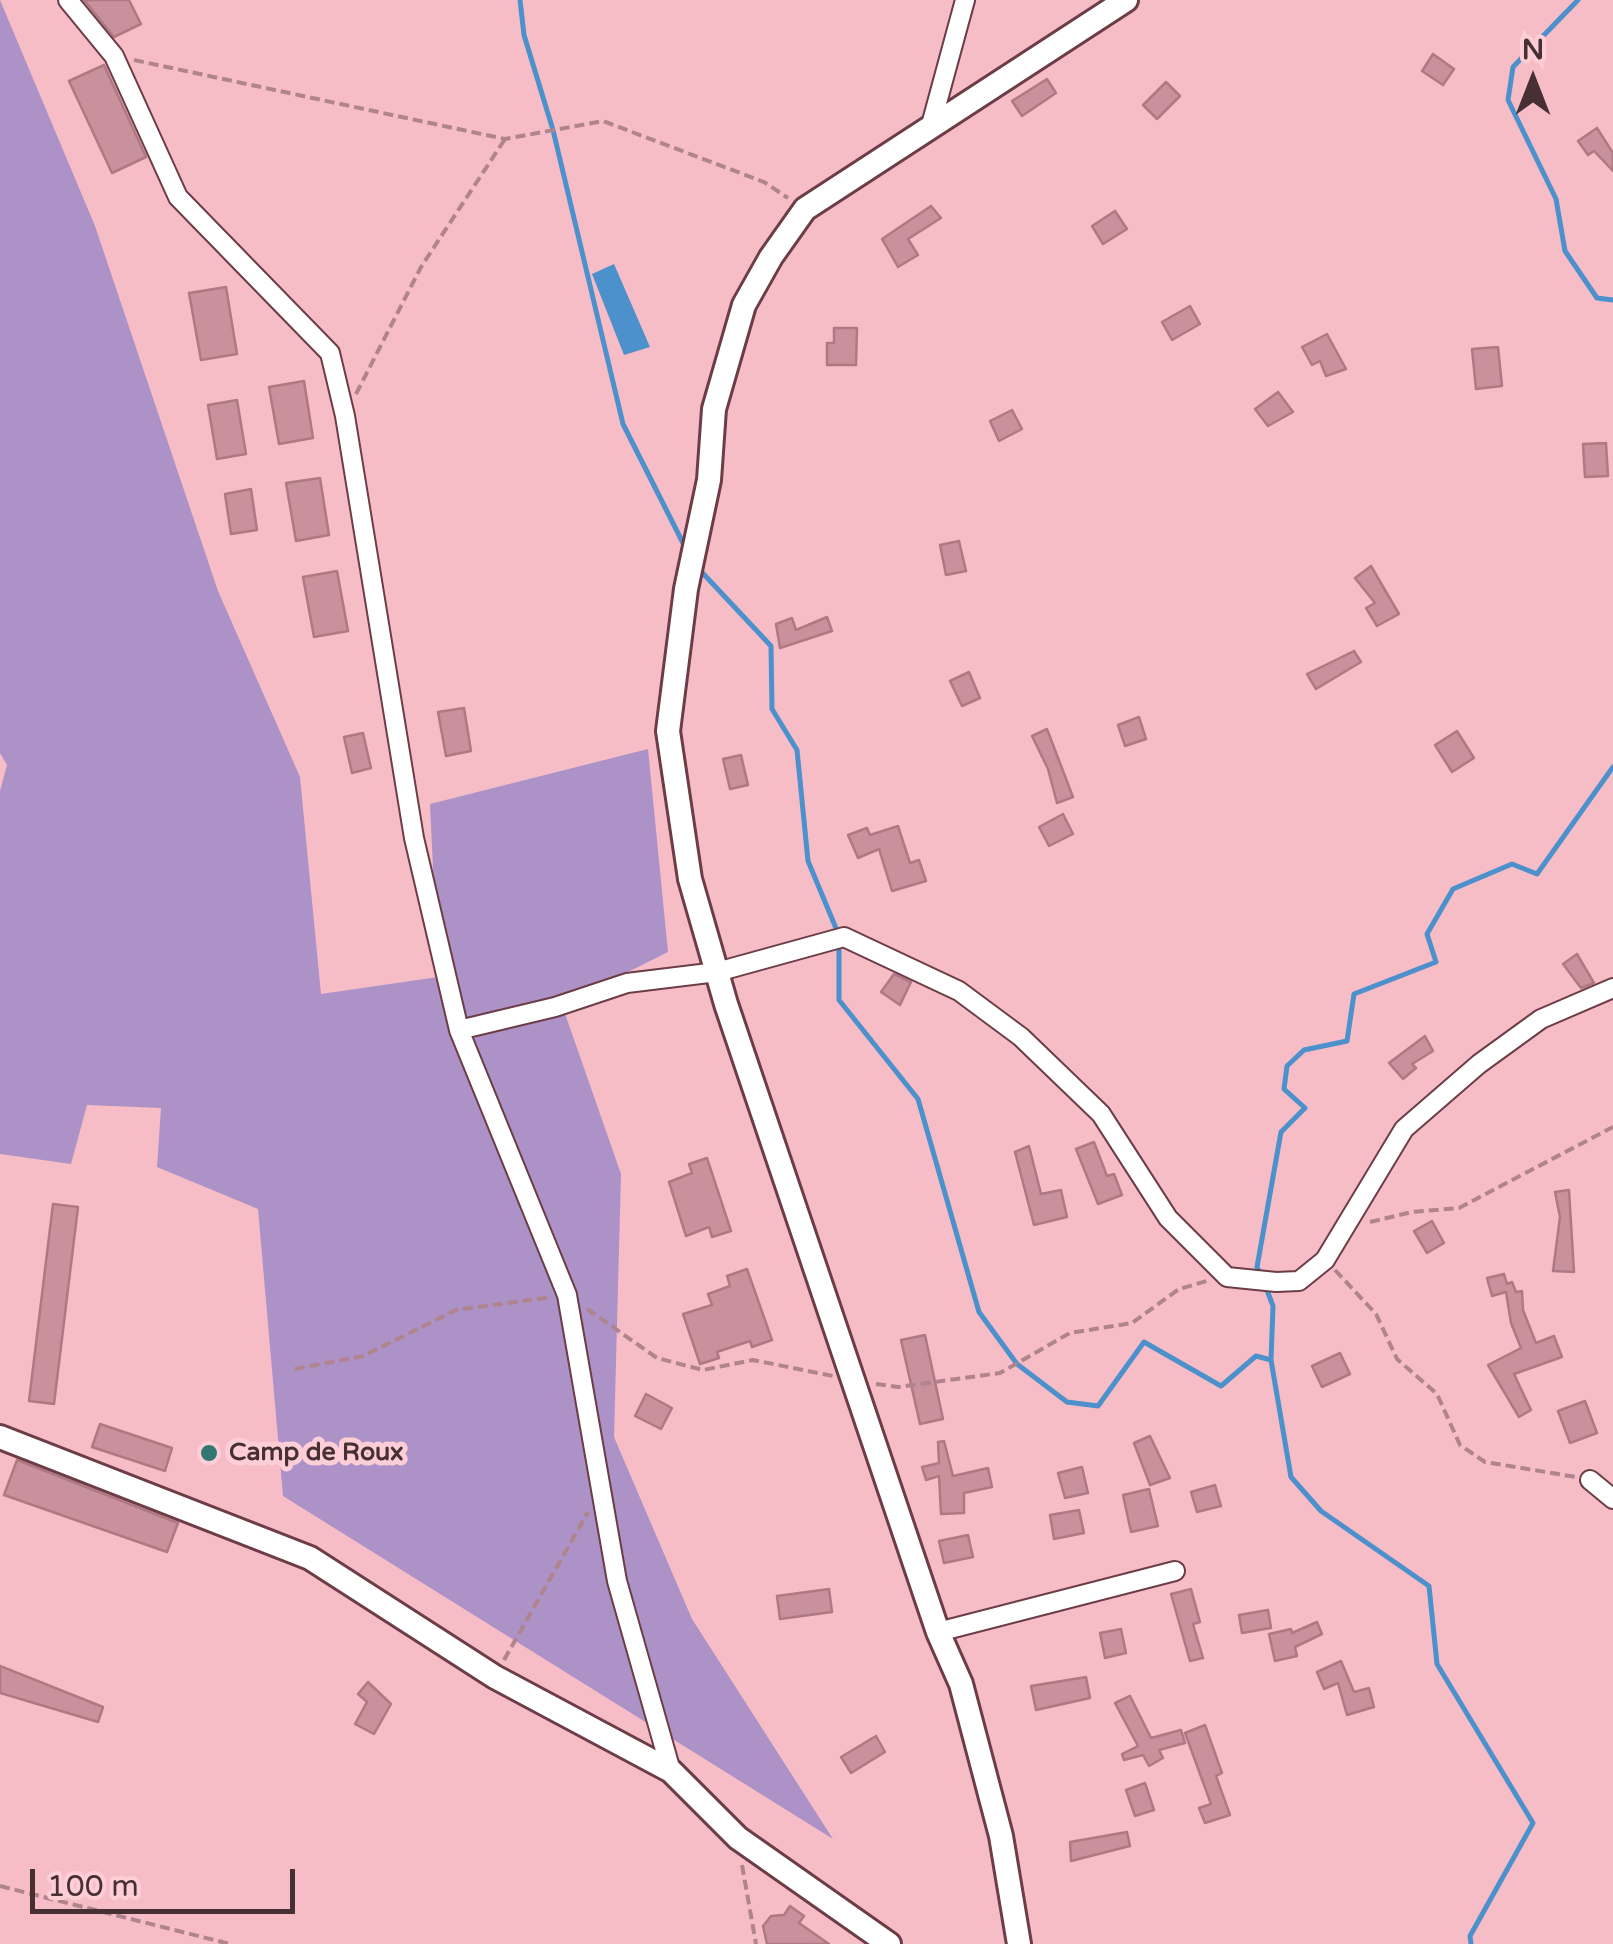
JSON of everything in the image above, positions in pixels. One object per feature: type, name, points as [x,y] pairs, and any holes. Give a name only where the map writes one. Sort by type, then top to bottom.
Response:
[{"type":"street","points":[[68,0],[114,56],[178,197],[330,353],[345,416],[414,838],[459,1030],[568,1295],[617,1582],[670,1771]]},
{"type":"street","points":[[931,125],[965,0]]},
{"type":"street","points":[[1019,1944],[981,1756],[961,1684],[938,1632],[856,1382],[778,1168],[717,972],[684,842],[668,731],[672,680],[726,358],[744,305],[804,209],[1126,0]]},
{"type":"street","points":[[459,1030],[555,1007],[627,983],[717,972],[844,937],[959,991],[1021,1037],[1101,1114],[1168,1218],[1227,1277],[1298,1281],[1325,1260],[1404,1130],[1479,1064],[1541,1019],[1613,988]]},
{"type":"street","points":[[0,1437],[310,1558],[495,1677],[670,1771],[738,1838],[889,1944]]},
{"type":"street","points":[[1590,1480],[1613,1499]]},
{"type":"street","points":[[938,1632],[1175,1571]]},
{"type":"path","points":[[114,56],[505,139],[603,121],[764,182],[804,209]]},
{"type":"path","points":[[345,416],[422,267],[505,139]]},
{"type":"path","points":[[1346,1228],[1412,1212],[1459,1208],[1613,1128]]},
{"type":"path","points":[[1325,1260],[1376,1314],[1397,1359],[1437,1394],[1460,1445],[1485,1462],[1590,1480]]},
{"type":"path","points":[[856,1382],[898,1387],[1000,1374],[1070,1334],[1132,1323],[1179,1289],[1227,1277]]},
{"type":"path","points":[[495,1677],[600,1490]]},
{"type":"path","points":[[738,1838],[756,1944]]},
{"type":"path","points":[[0,1886],[230,1944]]},
{"type":"shaded area","points":[[0,0],[95,226],[218,591],[300,777],[321,994],[438,977],[430,804],[648,749],[668,952],[562,1005],[621,1174],[614,1437],[692,1619],[833,1839],[283,1496],[258,1209],[157,1167],[161,1108],[87,1105],[71,1164],[0,1154],[0,791],[7,765],[0,753]]},
{"type":"water","points":[[614,264],[650,347],[624,355],[592,274]]},
{"type":"building","points":[[84,0],[129,0],[141,24],[114,37]]},
{"type":"building","points":[[1433,54],[1454,69],[1443,85],[1422,71]]},
{"type":"building","points":[[104,65],[146,157],[112,173],[69,81]]},
{"type":"building","points":[[1047,79],[1056,93],[1022,116],[1012,101]]},
{"type":"building","points":[[1166,82],[1180,96],[1157,119],[1143,105]]},
{"type":"building","points":[[1597,128],[1613,153],[1613,171],[1594,151],[1588,155],[1578,141]]},
{"type":"building","points":[[931,206],[941,218],[908,239],[918,255],[898,267],[882,239]]},
{"type":"building","points":[[1115,211],[1127,229],[1103,244],[1092,226]]},
{"type":"building","points":[[226,287],[237,354],[201,360],[189,293]]},
{"type":"building","points":[[1190,306],[1200,324],[1172,340],[1162,322]]},
{"type":"building","points":[[834,328],[857,328],[856,365],[827,365],[827,343],[834,343]]},
{"type":"building","points":[[1327,334],[1346,369],[1326,376],[1320,361],[1312,365],[1302,347]]},
{"type":"building","points":[[1498,347],[1502,386],[1476,389],[1472,349]]},
{"type":"building","points":[[304,381],[313,438],[279,444],[269,387]]},
{"type":"building","points":[[1278,392],[1293,412],[1268,426],[1255,409]]},
{"type":"building","points":[[237,400],[246,454],[217,459],[208,405]]},
{"type":"building","points":[[1012,410],[1022,429],[999,441],[990,421]]},
{"type":"building","points":[[1606,443],[1608,476],[1585,477],[1583,444]]},
{"type":"building","points":[[320,478],[329,535],[296,541],[286,483]]},
{"type":"building","points":[[251,489],[257,530],[231,534],[225,494]]},
{"type":"building","points":[[959,541],[966,571],[946,575],[940,545]]},
{"type":"building","points":[[1371,566],[1399,614],[1377,626],[1366,608],[1375,603],[1355,578]]},
{"type":"building","points":[[337,571],[348,631],[314,637],[303,577]]},
{"type":"building","points":[[827,617],[832,631],[780,648],[776,624],[792,618],[796,630]]},
{"type":"building","points":[[1354,651],[1361,662],[1316,689],[1307,674]]},
{"type":"building","points":[[969,672],[980,698],[962,706],[950,681]]},
{"type":"building","points":[[464,708],[471,751],[446,756],[438,712]]},
{"type":"building","points":[[1139,717],[1146,739],[1125,746],[1118,725]]},
{"type":"building","points":[[1047,729],[1073,797],[1057,803],[1048,769],[1032,736]]},
{"type":"building","points":[[1457,731],[1474,758],[1452,772],[1435,745]]},
{"type":"building","points":[[363,733],[371,768],[352,773],[344,737]]},
{"type":"building","points":[[741,755],[748,785],[730,789],[723,759]]},
{"type":"building","points":[[1063,814],[1073,834],[1049,846],[1039,827]]},
{"type":"building","points":[[898,826],[910,863],[919,860],[926,881],[892,891],[879,849],[858,858],[848,835],[867,828],[870,835]]},
{"type":"building","points":[[1577,954],[1594,983],[1581,988],[1563,964]]},
{"type":"building","points":[[894,974],[911,982],[900,1005],[881,992]]},
{"type":"building","points":[[1425,1036],[1433,1051],[1412,1064],[1416,1068],[1403,1079],[1389,1063]]},
{"type":"building","points":[[1094,1142],[1107,1176],[1114,1174],[1122,1195],[1098,1204],[1076,1149]]},
{"type":"building","points":[[1029,1146],[1041,1194],[1061,1190],[1067,1217],[1034,1225],[1015,1152]]},
{"type":"building","points":[[707,1158],[731,1231],[712,1237],[709,1227],[686,1236],[669,1182],[692,1173],[689,1164]]},
{"type":"building","points":[[1569,1190],[1574,1272],[1553,1271],[1560,1217],[1555,1192]]},
{"type":"building","points":[[53,1204],[78,1207],[54,1404],[29,1401]]},
{"type":"building","points":[[1432,1221],[1444,1243],[1427,1253],[1414,1231]]},
{"type":"building","points":[[747,1269],[772,1340],[752,1347],[750,1341],[717,1352],[719,1358],[700,1364],[683,1314],[712,1305],[708,1294],[730,1286],[727,1276]]},
{"type":"building","points":[[1504,1274],[1507,1284],[1512,1282],[1516,1292],[1522,1291],[1523,1310],[1536,1343],[1554,1336],[1562,1357],[1514,1374],[1531,1410],[1519,1417],[1488,1365],[1521,1348],[1511,1323],[1506,1292],[1492,1296],[1487,1278]]},
{"type":"building","points":[[925,1335],[943,1419],[920,1424],[901,1340]]},
{"type":"building","points":[[1340,1353],[1350,1374],[1322,1387],[1312,1366]]},
{"type":"building","points":[[646,1394],[672,1408],[661,1429],[635,1416]]},
{"type":"building","points":[[1585,1401],[1597,1433],[1570,1443],[1558,1411]]},
{"type":"building","points":[[100,1424],[172,1448],[165,1471],[92,1447]]},
{"type":"building","points":[[1150,1436],[1170,1478],[1150,1485],[1134,1443]]},
{"type":"building","points":[[944,1441],[953,1476],[988,1468],[992,1487],[964,1493],[964,1513],[941,1514],[939,1476],[926,1480],[922,1467],[939,1463],[938,1442]]},
{"type":"building","points":[[17,1460],[178,1523],[167,1552],[4,1495]]},
{"type":"building","points":[[1082,1467],[1088,1493],[1065,1498],[1058,1473]]},
{"type":"building","points":[[1215,1485],[1221,1506],[1197,1512],[1191,1492]]},
{"type":"building","points":[[1149,1489],[1158,1526],[1131,1532],[1123,1495]]},
{"type":"building","points":[[1079,1510],[1084,1533],[1054,1539],[1050,1515]]},
{"type":"building","points":[[968,1535],[973,1557],[944,1563],[939,1541]]},
{"type":"building","points":[[829,1589],[832,1612],[780,1619],[777,1596]]},
{"type":"building","points":[[1191,1589],[1200,1622],[1193,1624],[1203,1658],[1190,1661],[1171,1594]]},
{"type":"building","points":[[1268,1610],[1271,1628],[1242,1633],[1239,1615]]},
{"type":"building","points":[[1317,1622],[1322,1634],[1295,1647],[1297,1656],[1275,1661],[1269,1634],[1291,1629],[1292,1633]]},
{"type":"building","points":[[1121,1629],[1126,1653],[1105,1658],[1100,1633]]},
{"type":"building","points":[[1341,1661],[1354,1692],[1369,1688],[1374,1707],[1347,1715],[1338,1683],[1324,1689],[1317,1672]]},
{"type":"building","points":[[0,1666],[103,1707],[98,1722],[0,1693]]},
{"type":"building","points":[[1086,1677],[1090,1698],[1036,1710],[1031,1686]]},
{"type":"building","points":[[368,1682],[391,1704],[374,1734],[355,1724],[367,1702],[358,1694]]},
{"type":"building","points":[[1130,1696],[1151,1738],[1181,1730],[1185,1743],[1159,1750],[1163,1758],[1149,1766],[1143,1755],[1124,1760],[1122,1754],[1138,1746],[1115,1703]]},
{"type":"building","points":[[1205,1725],[1222,1773],[1216,1776],[1230,1815],[1205,1823],[1199,1808],[1211,1804],[1185,1733]]},
{"type":"building","points":[[876,1736],[885,1752],[851,1773],[841,1757]]},
{"type":"building","points":[[1145,1783],[1154,1810],[1135,1816],[1126,1790]]},
{"type":"building","points":[[1127,1832],[1130,1846],[1071,1861],[1070,1842]]},
{"type":"building","points":[[790,1906],[804,1916],[799,1923],[829,1944],[767,1944],[763,1926],[771,1916],[784,1915]]},
{"type":"waterway","points":[[520,0],[524,35],[553,130],[623,424],[686,549]]},
{"type":"waterway","points":[[1578,0],[1513,67],[1508,100],[1556,199],[1565,251],[1597,298],[1613,300]]},
{"type":"waterway","points":[[697,567],[771,646],[772,709],[797,750],[808,861],[838,933]]},
{"type":"waterway","points":[[1261,1275],[1257,1267],[1281,1132],[1305,1108],[1284,1089],[1287,1066],[1304,1050],[1347,1041],[1354,994],[1436,962],[1427,934],[1453,889],[1512,864],[1537,874],[1613,767]]},
{"type":"waterway","points":[[839,944],[839,1000],[918,1099],[979,1312],[1017,1364],[1067,1402],[1098,1406],[1144,1342],[1221,1386],[1256,1356],[1271,1360]]},
{"type":"waterway","points":[[1265,1285],[1273,1306],[1271,1360],[1291,1477],[1321,1511],[1429,1586],[1437,1664],[1533,1823],[1470,1936],[1471,1944]]},
{"type":"place","name":"Camp de Roux","points":[[209,1453]]}]
